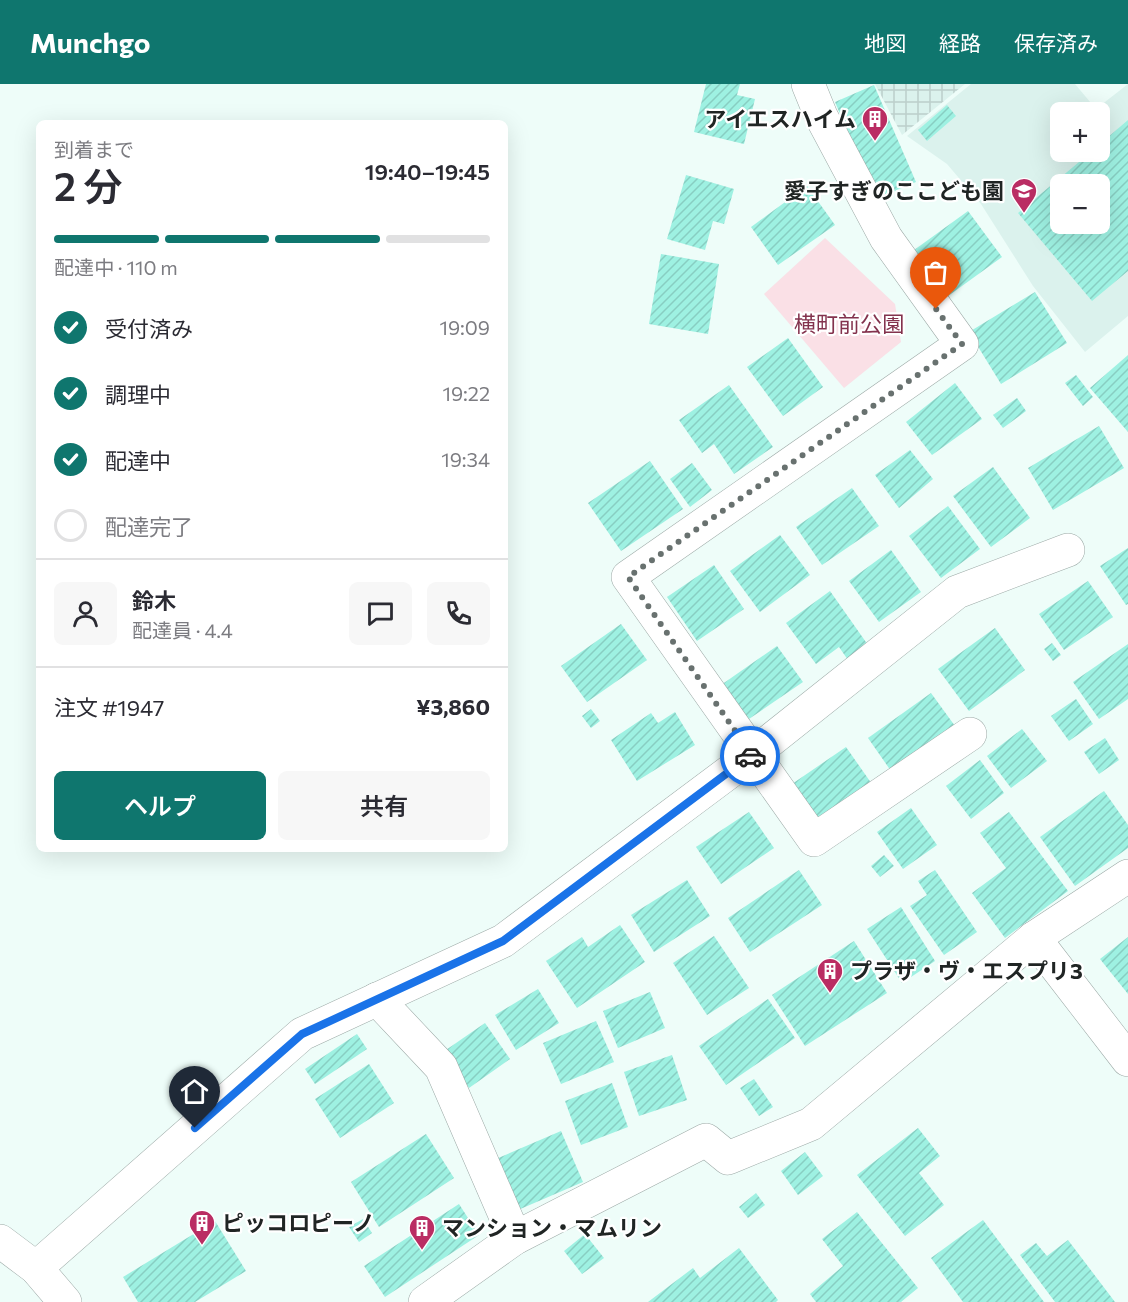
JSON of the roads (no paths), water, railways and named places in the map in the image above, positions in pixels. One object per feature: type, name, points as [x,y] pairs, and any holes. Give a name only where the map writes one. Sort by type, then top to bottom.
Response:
[{"type":"street","points":[[808,84],[821,116],[886,238],[962,344],[628,577],[814,840],[970,734]]},
{"type":"street","points":[[36,1268],[302,1034],[503,941],[752,755],[957,592],[1068,550]]},
{"type":"street","points":[[425,1302],[515,1238],[705,1140],[728,1158],[811,1124],[1034,938],[1128,876]]},
{"type":"street","points":[[1034,938],[1128,1060]]},
{"type":"street","points":[[378,999],[441,1067],[515,1238]]},
{"type":"street","points":[[0,1240],[36,1268],[65,1302]]},
{"type":"place","name":"アイエスハイム","points":[[875,142]]},
{"type":"place","name":"愛子すぎのここども園","points":[[1024,214]]},
{"type":"place","name":"プラザ・ヴ・エスプリ3","points":[[830,994]]},
{"type":"place","name":"ピッコロピーノ","points":[[202,1246]]},
{"type":"place","name":"マンション・マムリン","points":[[422,1251]]},
{"type":"park label","name":"横町前公園","points":[[849,324]]}]
